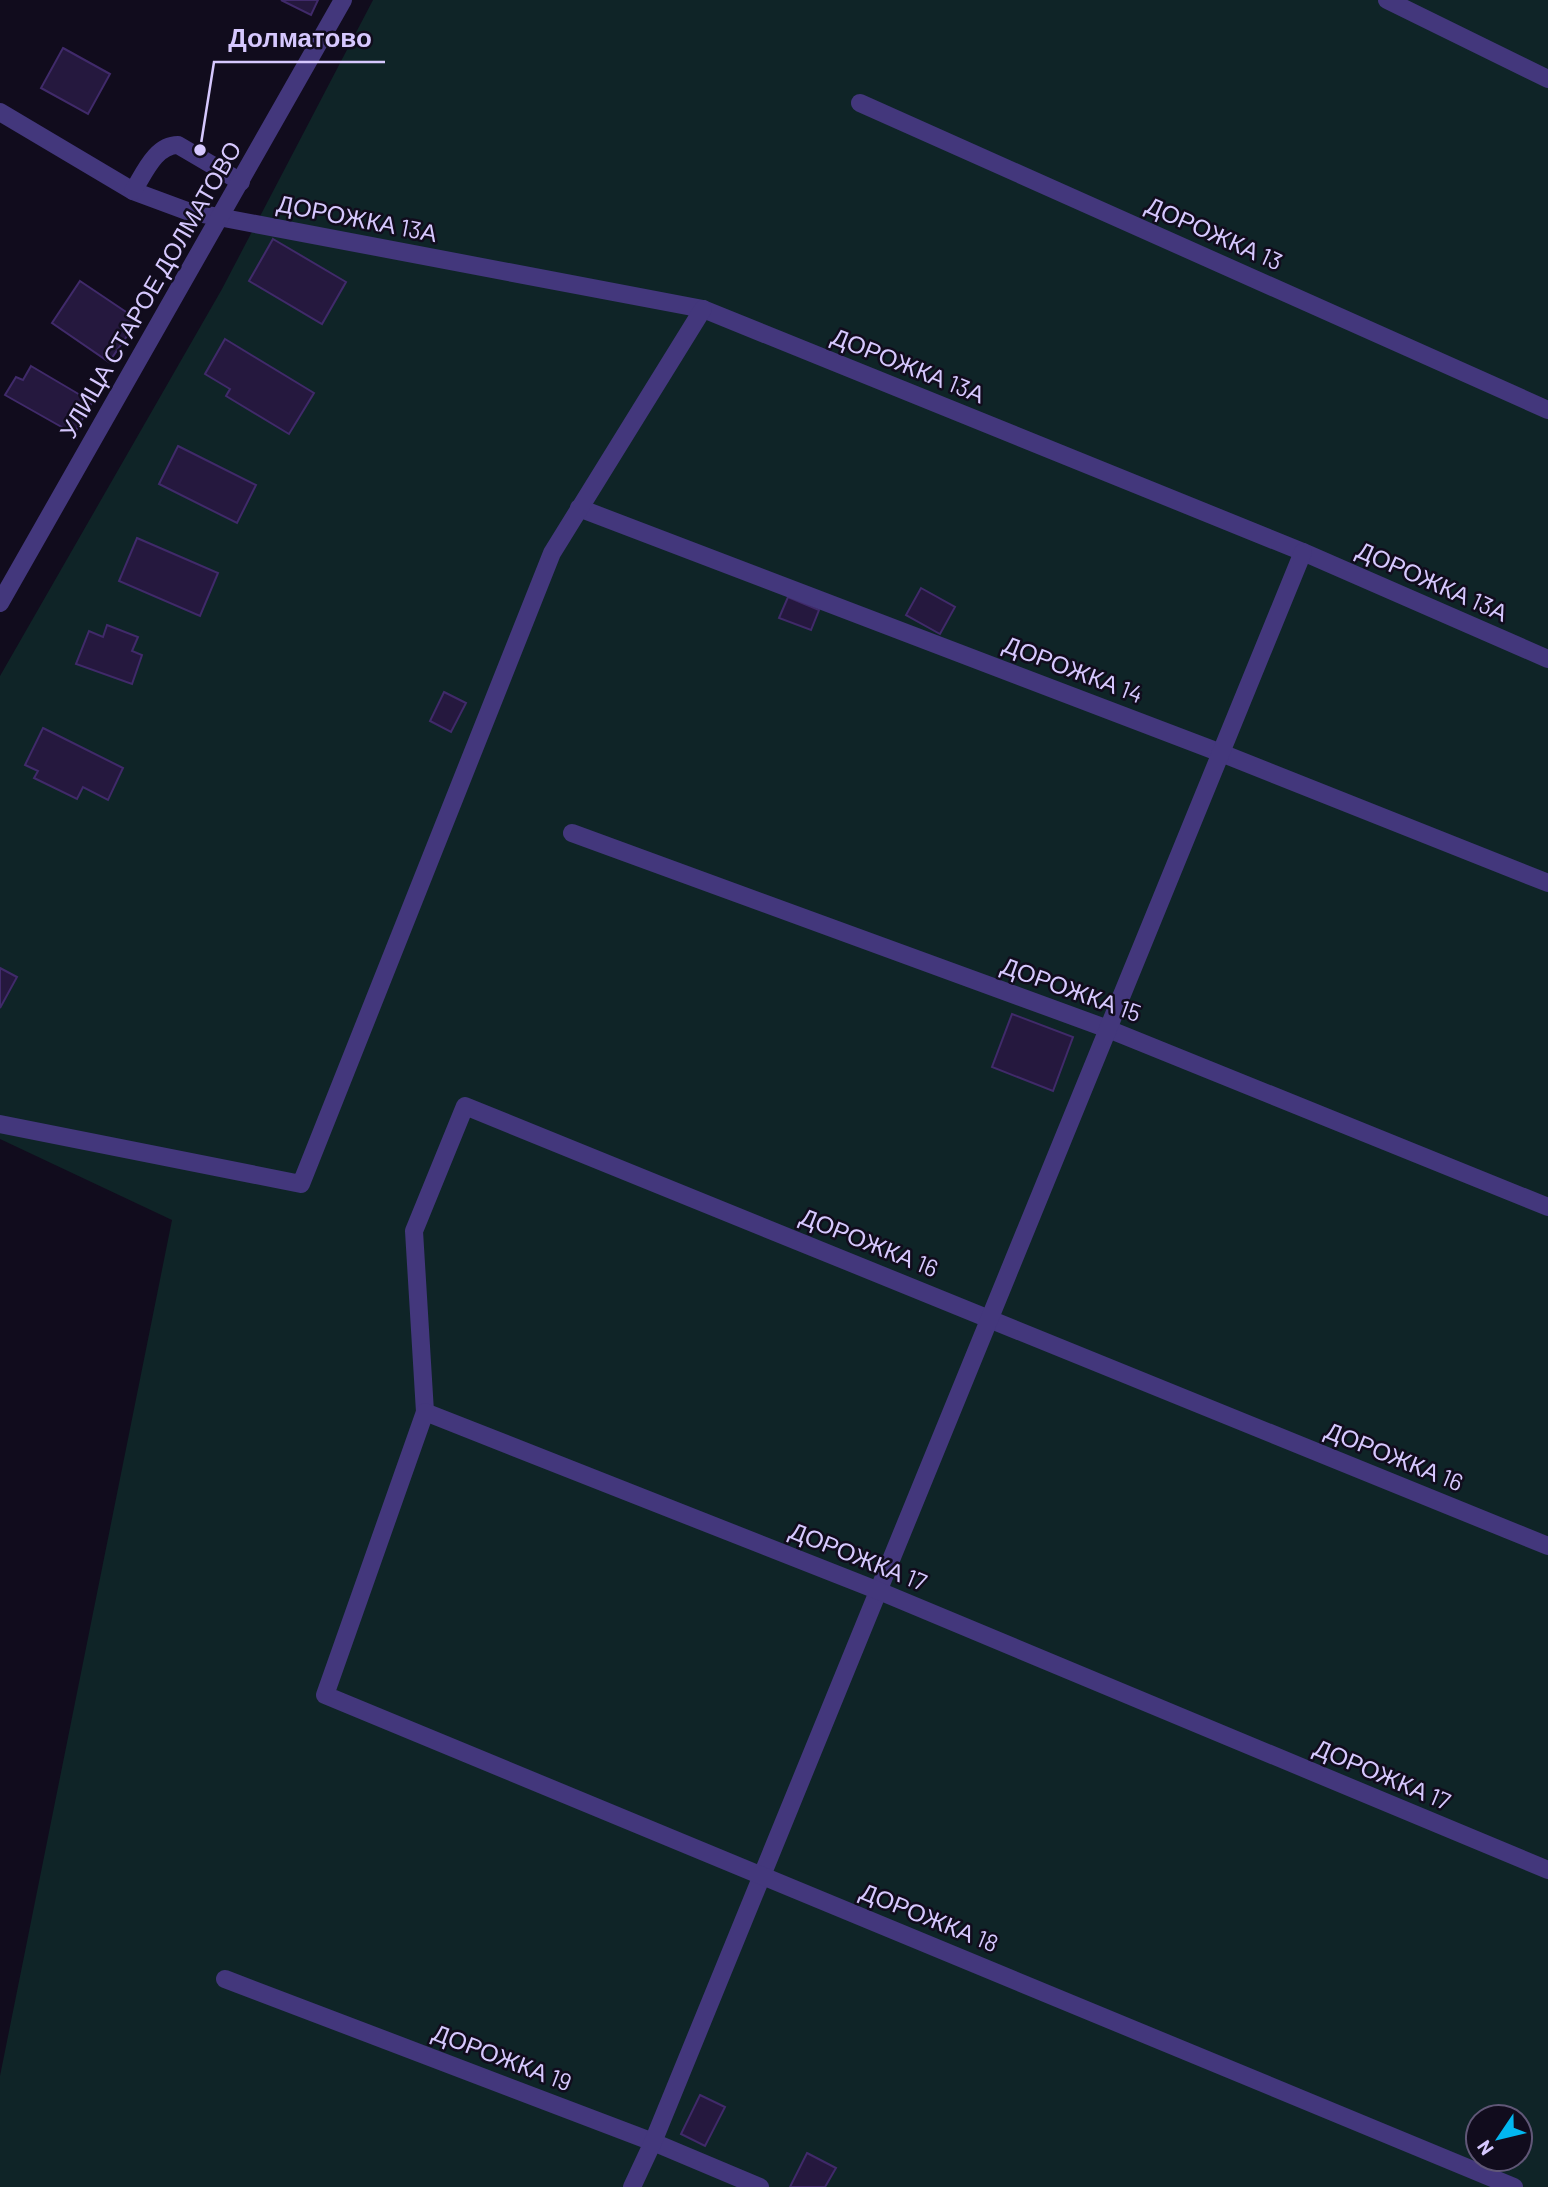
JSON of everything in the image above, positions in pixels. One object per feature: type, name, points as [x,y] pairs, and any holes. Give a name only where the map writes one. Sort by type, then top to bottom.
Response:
[{"type":"street","name":"УЛИЦА СТАРОЕ ДОЛМАТОВО","points":[[0,603],[343,0]]},
{"type":"street","points":[[1387,0],[1548,79]]},
{"type":"street","name":"ДОРОЖКА 13","points":[[860,103],[1548,410]]},
{"type":"street","name":"ДОРОЖКА 13А","points":[[0,112],[133,191],[187,211],[703,309],[1303,552],[1548,659]]},
{"type":"street","points":[[133,191],[159,151],[168,145],[178,145],[241,182]]},
{"type":"street","points":[[0,1124],[301,1184],[552,552],[703,309]]},
{"type":"street","name":"ДОРОЖКА 14","points":[[579,508],[1221,753],[1548,883]]},
{"type":"street","points":[[632,2187],[653,2142],[1303,552]]},
{"type":"street","name":"ДОРОЖКА 15","points":[[572,833],[1108,1029],[1548,1207]]},
{"type":"street","name":"ДОРОЖКА 16","points":[[425,1412],[414,1231],[465,1106],[1548,1546]]},
{"type":"street","name":"ДОРОЖКА 17","points":[[425,1412],[879,1591],[1548,1870]]},
{"type":"street","name":"ДОРОЖКА 18","points":[[425,1412],[325,1695],[1514,2187]]},
{"type":"street","name":"ДОРОЖКА 19","points":[[225,1979],[653,2142],[760,2187]]},
{"type":"green space","points":[[373,0],[1548,0],[1548,2187],[0,2187],[0,2076],[172,1220],[0,1139],[0,676],[222,289]]},
{"type":"building","points":[[281,0],[318,0],[311,15]]},
{"type":"building","points":[[63,48],[110,74],[88,114],[41,88]]},
{"type":"building","points":[[273,239],[346,282],[322,324],[249,281]]},
{"type":"building","points":[[80,281],[138,320],[109,362],[52,323]]},
{"type":"building","points":[[225,339],[314,393],[289,434],[226,396],[230,389],[205,374]]},
{"type":"building","points":[[31,366],[92,402],[74,434],[5,395],[16,377],[23,380]]},
{"type":"building","points":[[178,446],[256,485],[237,523],[159,484]]},
{"type":"building","points":[[137,538],[218,573],[200,616],[119,581]]},
{"type":"building","points":[[921,588],[955,607],[940,634],[906,615]]},
{"type":"building","points":[[788,597],[819,610],[811,630],[779,618]]},
{"type":"building","points":[[107,625],[138,637],[132,651],[142,655],[132,684],[76,664],[89,631],[103,637]]},
{"type":"building","points":[[444,692],[466,703],[451,732],[430,721]]},
{"type":"building","points":[[43,728],[123,768],[108,800],[83,787],[77,799],[34,778],[38,771],[25,765]]},
{"type":"building","points":[[0,968],[17,977],[0,1008]]},
{"type":"building","points":[[1012,1014],[1073,1037],[1053,1091],[992,1067]]},
{"type":"building","points":[[700,2095],[725,2107],[705,2146],[681,2134]]},
{"type":"building","points":[[807,2153],[836,2168],[825,2187],[790,2187]]},
{"type":"place","name":"Долматово","points":[[200,150]]}]
